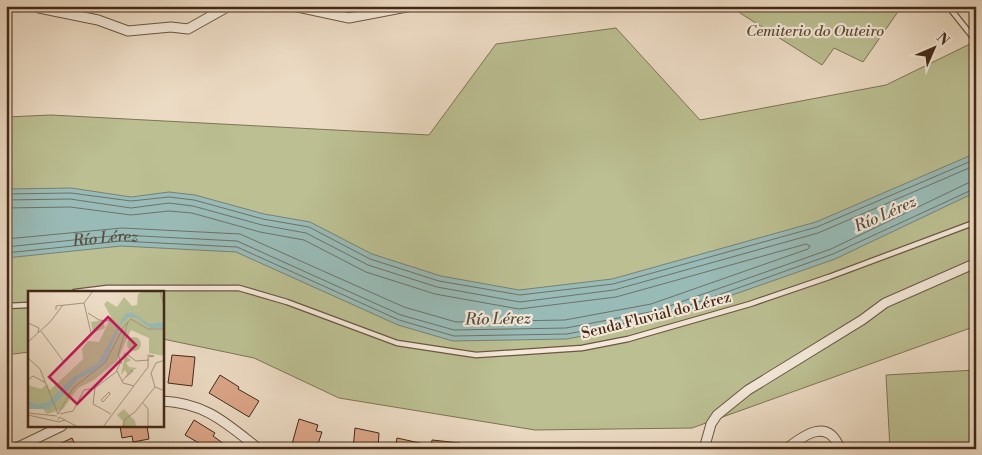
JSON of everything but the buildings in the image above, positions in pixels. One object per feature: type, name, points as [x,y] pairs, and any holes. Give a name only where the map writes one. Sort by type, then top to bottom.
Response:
[{"type":"street","points":[[38,8],[98,20],[128,31],[171,28],[188,29],[229,6]]},
{"type":"street","points":[[293,6],[349,18],[412,6]]},
{"type":"street","points":[[704,449],[711,424],[717,415],[748,390],[862,320],[885,303],[976,263]]},
{"type":"street","points":[[164,401],[180,402],[200,407],[218,417],[258,449]]},
{"type":"street","points":[[14,449],[58,428]]},
{"type":"street","points":[[786,449],[809,433],[819,430],[832,435],[840,449]]},
{"type":"lane","points":[[948,6],[972,36],[976,46]]},
{"type":"lane","name":"Senda Fluvial do Lérez","points":[[83,291],[98,289],[239,288],[287,302],[397,343],[476,355],[582,348],[628,339],[750,304],[838,274],[976,222]]},
{"type":"lane","points":[[6,306],[28,305]]},
{"type":"green space","name":"Cemiterio do Outeiro","points":[[729,6],[902,6],[863,62],[834,48],[822,65]]},
{"type":"green space","points":[[616,28],[700,120],[886,85],[976,41],[976,326],[692,428],[535,430],[339,398],[254,358],[164,339],[164,291],[28,291],[28,352],[6,355],[6,117],[51,115],[429,135],[496,44]]},
{"type":"green space","points":[[976,370],[976,449],[890,449],[886,375]]},
{"type":"water","name":"Río Lérez","points":[[976,153],[976,192],[835,259],[658,321],[567,339],[453,341],[398,325],[236,252],[121,246],[6,258],[6,189],[71,188],[131,197],[169,192],[195,195],[264,214],[310,222],[372,254],[441,276],[519,290],[612,279],[816,222]]}]
